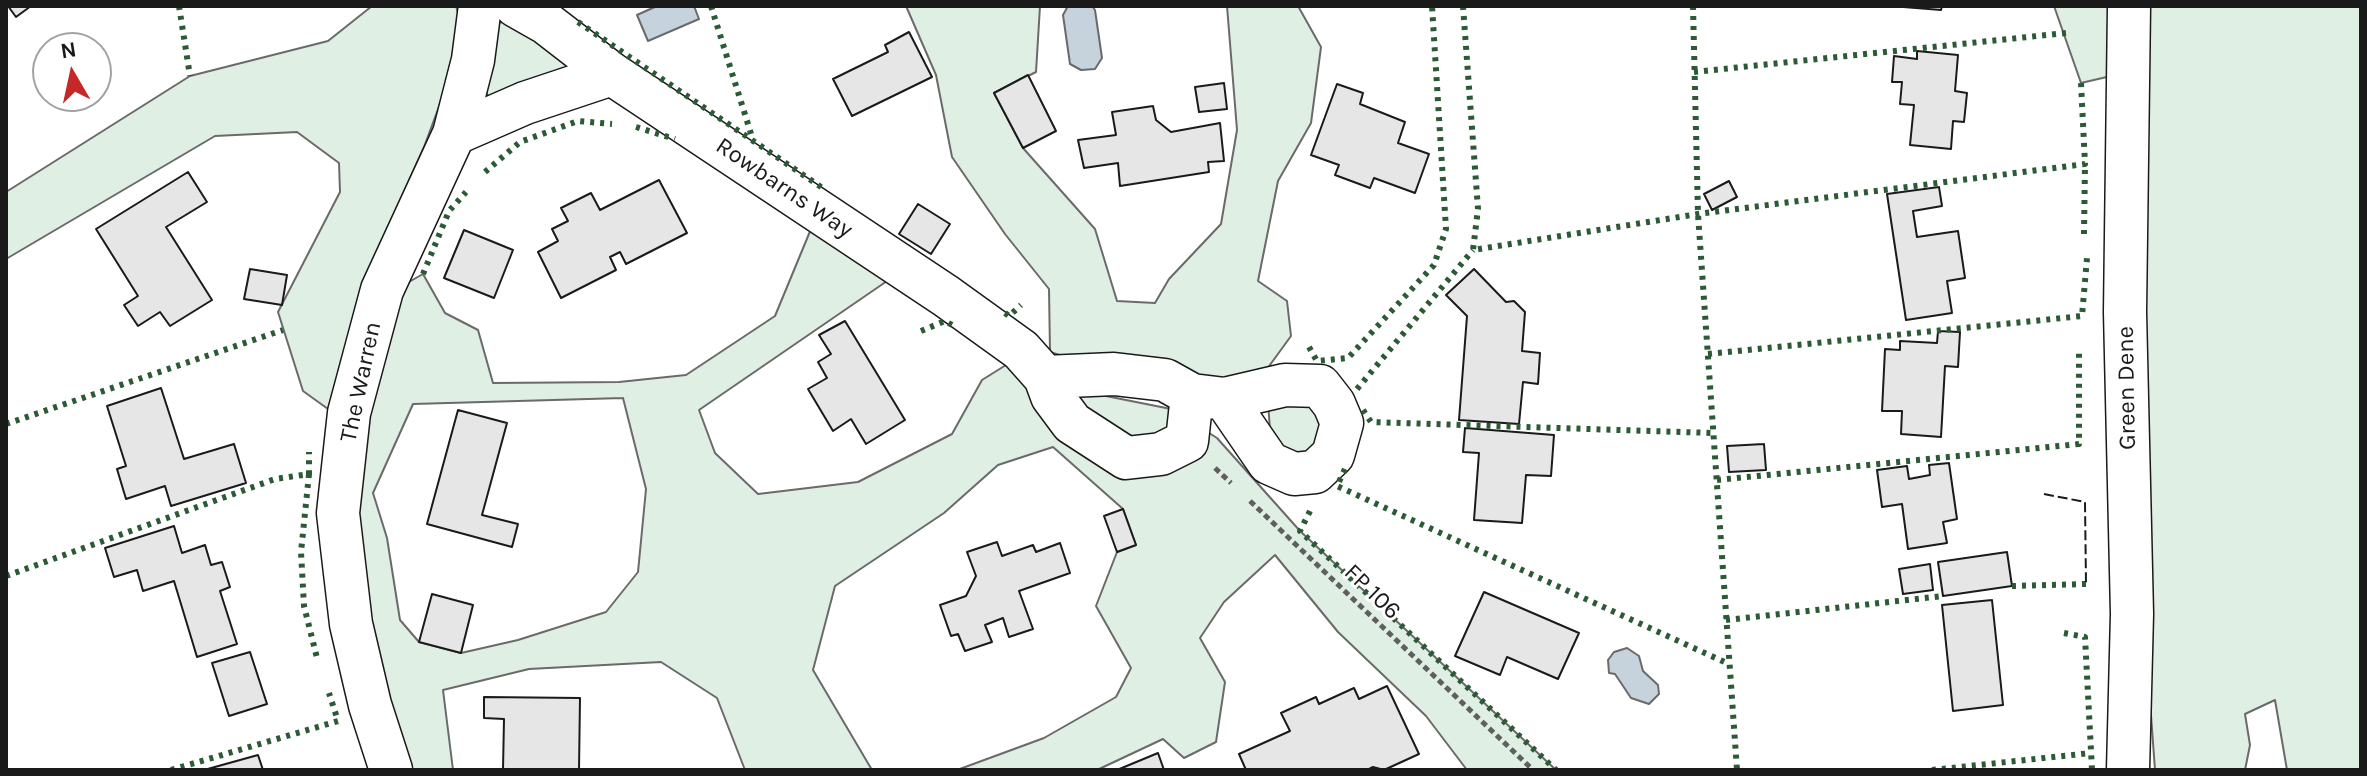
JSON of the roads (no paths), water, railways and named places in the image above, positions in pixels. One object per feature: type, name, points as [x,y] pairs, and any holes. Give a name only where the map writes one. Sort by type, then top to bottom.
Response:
[{"type":"street","name":"The Warren","points":[[391,770],[370,705],[351,624],[338,513],[349,413],[382,290],[454,134],[473,60],[480,6]]},
{"type":"street","name":"Rowbarns Way","points":[[516,6],[546,23],[612,74],[946,296],[1021,350],[1045,377],[1052,396],[1072,423],[1126,458],[1161,454],[1187,441],[1208,397],[1165,380],[1045,377]]},
{"type":"street","name":"Green Dene","points":[[2128,770],[2132,614],[2125,312],[2129,6]]},
{"type":"street","points":[[454,134],[525,103],[612,74]]}]
